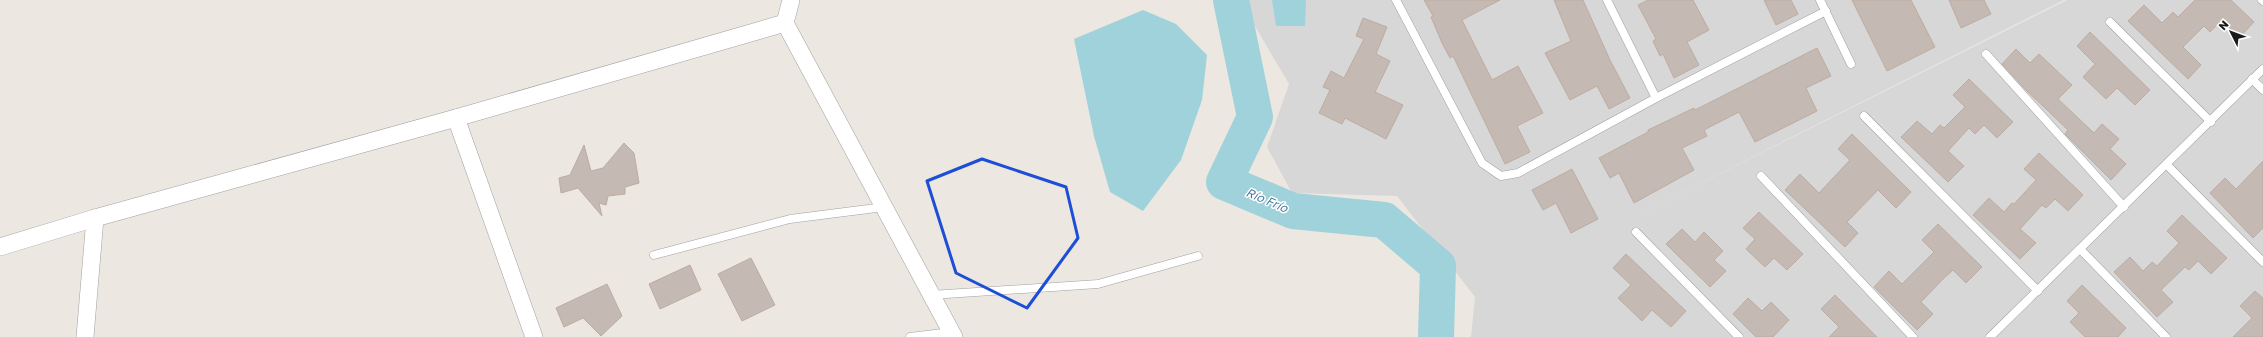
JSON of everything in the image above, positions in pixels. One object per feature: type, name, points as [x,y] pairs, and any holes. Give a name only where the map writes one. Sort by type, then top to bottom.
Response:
[{"type":"street","points":[[791,0],[786,22],[952,334]]},
{"type":"street","points":[[0,247],[95,218],[456,118],[786,22]]},
{"type":"street","points":[[456,118],[534,337]]},
{"type":"street","points":[[85,337],[95,218]]},
{"type":"lane","points":[[1396,0],[1482,163],[1501,176],[1518,173],[1656,98],[1826,11]]},
{"type":"lane","points":[[1608,0],[1656,98]]},
{"type":"lane","points":[[1820,0],[1851,64]]},
{"type":"lane","points":[[2110,22],[2211,122]]},
{"type":"lane","points":[[1986,54],[2124,207]]},
{"type":"lane","points":[[1993,336],[2263,69]]},
{"type":"lane","points":[[2252,79],[2263,90]]},
{"type":"lane","points":[[1864,116],[2038,291]]},
{"type":"lane","points":[[2167,165],[2263,262]]},
{"type":"lane","points":[[1761,176],[1913,337]]},
{"type":"lane","points":[[654,255],[790,219],[884,207]]},
{"type":"lane","points":[[1636,232],[1739,337]]},
{"type":"lane","points":[[2081,250],[2166,337]]},
{"type":"lane","points":[[931,294],[1098,284],[1198,256]]},
{"type":"lane","points":[[910,337],[952,334]]},
{"type":"highlighted area","points":[[982,159],[1066,187],[1078,238],[1027,308],[956,273],[927,181]]},
{"type":"shaded area","points":[[1246,0],[2064,0],[1629,219],[2067,0],[2263,0],[2263,337],[1471,337],[1475,297],[1397,196],[1292,193],[1267,147],[1289,84],[1249,16]]},
{"type":"water","points":[[1272,0],[1306,0],[1305,26],[1276,26]]},
{"type":"water","points":[[1143,10],[1176,24],[1207,55],[1202,100],[1181,160],[1143,211],[1110,192],[1094,136],[1074,39]]},
{"type":"building","points":[[1424,0],[1500,0],[1462,20],[1492,80],[1518,66],[1543,113],[1517,126],[1530,152],[1505,164],[1453,56],[1450,58],[1442,43],[1431,17],[1433,16]]},
{"type":"building","points":[[1554,0],[1583,0],[1610,60],[1630,98],[1609,109],[1597,86],[1570,100],[1545,53],[1571,41]]},
{"type":"building","points":[[1648,0],[1693,0],[1709,30],[1687,42],[1699,65],[1674,78],[1663,54],[1660,56],[1653,41],[1656,39],[1638,5]]},
{"type":"building","points":[[1764,0],[1791,0],[1798,14],[1776,25]]},
{"type":"building","points":[[1852,0],[1911,0],[1935,47],[1887,71]]},
{"type":"building","points":[[1949,0],[1984,0],[1991,14],[1961,28]]},
{"type":"building","points":[[2195,0],[2231,0],[2254,22],[2239,38],[2221,21],[2210,32],[2204,26],[2183,47],[2201,65],[2188,79],[2128,21],[2144,5],[2162,23],[2173,12],[2178,17]]},
{"type":"building","points":[[1363,18],[1387,27],[1376,54],[1390,61],[1375,92],[1403,105],[1386,139],[1345,118],[1342,124],[1319,113],[1330,90],[1323,87],[1331,71],[1344,78],[1364,39],[1356,36]]},
{"type":"building","points":[[2090,32],[2150,90],[2135,105],[2117,88],[2106,99],[2083,77],[2095,64],[2077,46]]},
{"type":"building","points":[[1817,48],[1831,76],[1806,88],[1817,111],[1755,142],[1739,112],[1704,130],[1707,136],[1682,148],[1694,170],[1634,203],[1619,173],[1610,178],[1599,158],[1648,132],[1648,130],[1694,108],[1695,110]]},
{"type":"building","points":[[2016,49],[2030,63],[2039,54],[2072,85],[2058,99],[2094,133],[2102,124],[2119,139],[2110,149],[2126,164],[2111,180],[2065,134],[2068,130],[2026,90],[2002,64]]},
{"type":"building","points":[[1969,79],[2013,122],[1997,138],[1984,125],[1975,134],[1969,128],[1948,151],[1964,166],[1948,182],[1901,137],[1917,121],[1932,134],[1940,125],[1944,128],[1965,107],[1953,95]]},
{"type":"building","points":[[1852,134],[1911,192],[1896,208],[1878,190],[1847,222],[1858,233],[1845,247],[1785,190],[1800,174],[1819,193],[1850,160],[1838,149]]},
{"type":"building","points":[[624,143],[634,153],[639,183],[625,187],[625,194],[608,196],[606,205],[599,203],[602,216],[578,188],[561,193],[559,178],[570,175],[584,145],[591,171],[603,168]]},
{"type":"building","points":[[2039,153],[2083,195],[2068,211],[2055,199],[2046,208],[2042,205],[2020,229],[2036,243],[2020,259],[1973,215],[1989,198],[2004,212],[2012,203],[2014,204],[2036,180],[2024,169]]},
{"type":"building","points":[[2263,161],[2263,228],[2253,238],[2210,193],[2225,178],[2236,189]]},
{"type":"building","points":[[1572,169],[1598,219],[1571,233],[1556,203],[1543,210],[1532,190]]},
{"type":"building","points":[[1759,212],[1803,254],[1787,270],[1774,258],[1765,267],[1746,249],[1755,239],[1743,228]]},
{"type":"building","points":[[2182,215],[2227,258],[2211,274],[2198,261],[2189,270],[2185,267],[2161,290],[2173,302],[2157,317],[2114,272],[2130,257],[2143,271],[2152,262],[2157,266],[2179,243],[2167,231]]},
{"type":"building","points":[[1938,224],[1982,267],[1966,283],[1953,270],[1943,279],[1921,302],[1933,314],[1917,330],[1874,287],[1889,271],[1902,284],[1934,252],[1922,240]]},
{"type":"building","points":[[1682,229],[1695,242],[1704,232],[1723,251],[1714,260],[1726,271],[1710,287],[1666,244]]},
{"type":"building","points":[[1626,254],[1686,311],[1671,327],[1652,310],[1642,321],[1618,298],[1631,285],[1613,268]]},
{"type":"building","points":[[751,258],[775,305],[742,321],[718,274]]},
{"type":"building","points":[[690,265],[701,290],[660,309],[649,284]]},
{"type":"building","points":[[607,284],[622,316],[601,336],[583,318],[564,327],[556,308]]},
{"type":"building","points":[[2082,285],[2126,328],[2118,337],[2085,337],[2070,322],[2079,313],[2067,301]]},
{"type":"building","points":[[2255,291],[2263,298],[2263,337],[2233,337],[2252,318],[2240,306]]},
{"type":"building","points":[[1835,295],[1877,337],[1829,337],[1839,327],[1821,309]]},
{"type":"building","points":[[1748,298],[1762,311],[1771,302],[1789,320],[1773,337],[1756,337],[1733,314]]},
{"type":"waterway","name":"Río Frío","points":[[1231,0],[1255,117],[1224,182],[1293,211],[1384,220],[1438,266],[1436,337]]}]
